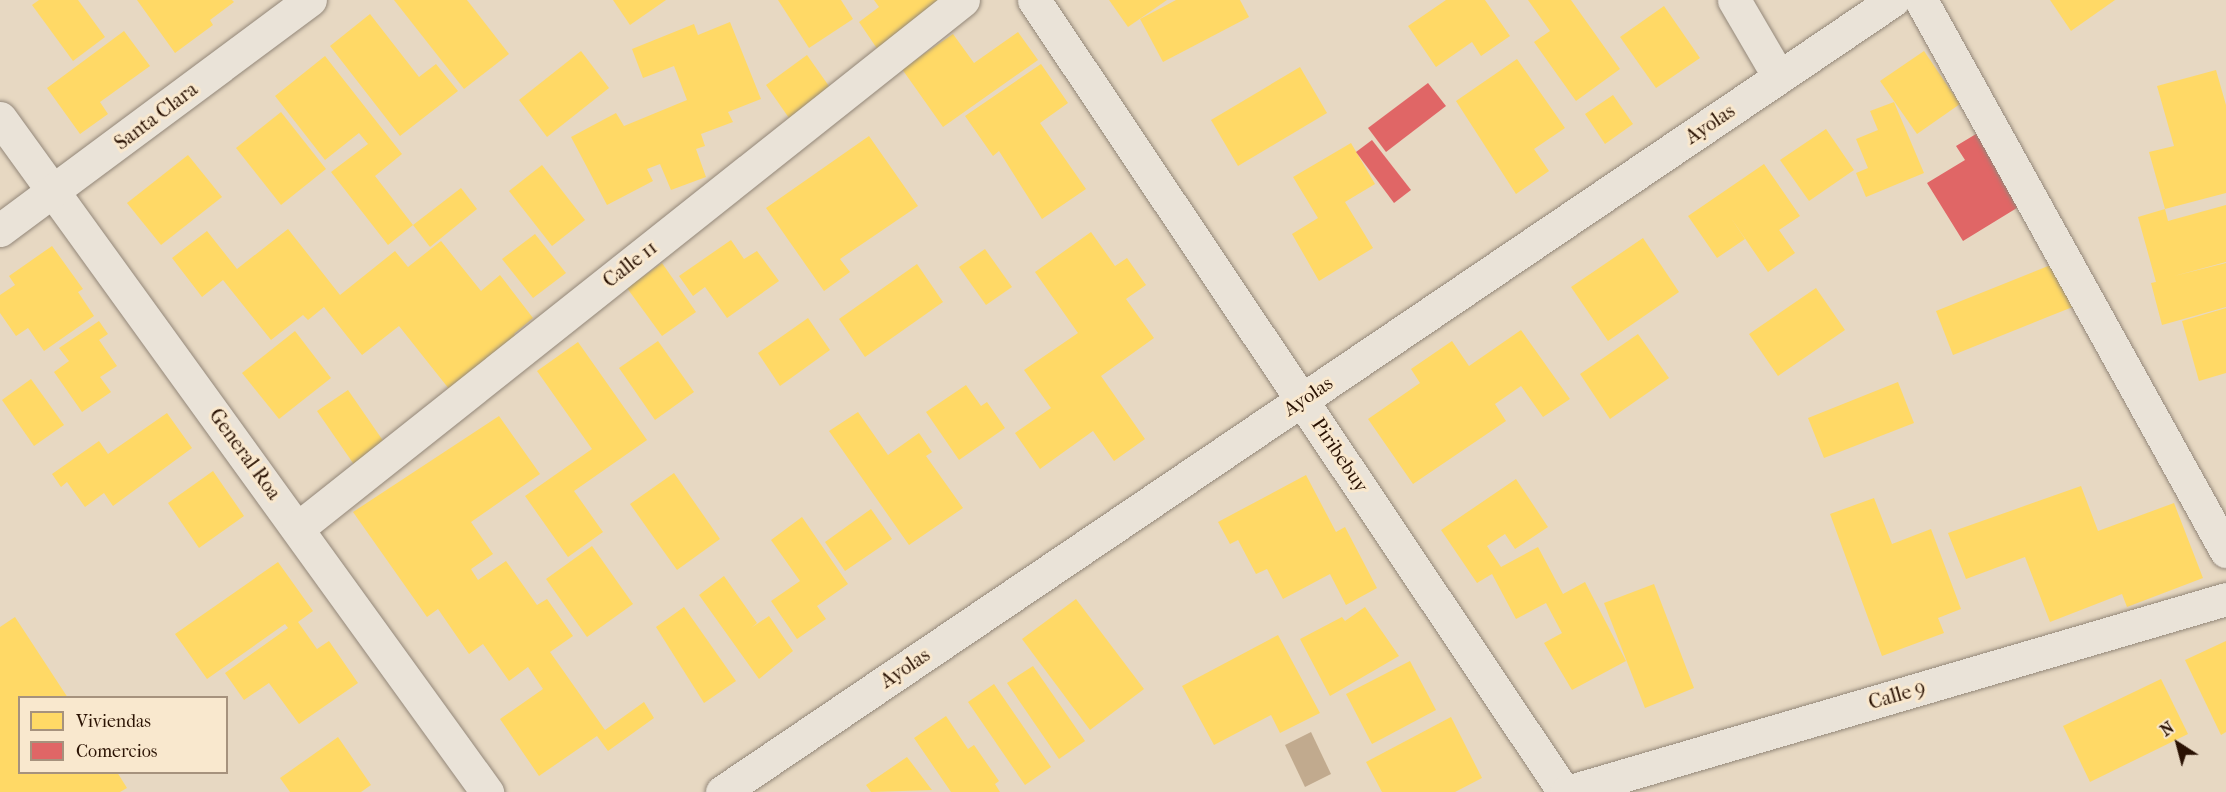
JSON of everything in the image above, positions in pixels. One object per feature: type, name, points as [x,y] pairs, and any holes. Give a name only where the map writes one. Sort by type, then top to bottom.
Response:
[{"type":"street","name":"Santa Clara","points":[[0,230],[56,191],[310,0]]},
{"type":"street","name":"Calle 11","points":[[298,528],[963,0]]},
{"type":"street","name":"Piribebuy","points":[[1034,0],[1566,792]]},
{"type":"street","points":[[1734,0],[1779,77]]},
{"type":"street","name":"Ayolas","points":[[722,792],[1893,0]]},
{"type":"street","points":[[1921,0],[2226,551]]},
{"type":"street","name":"General Roa","points":[[0,118],[56,191],[488,792]]},
{"type":"street","name":"Calle 9","points":[[1566,792],[2226,599]]},
{"type":"shaded area","points":[[1311,732],[1331,774],[1305,787],[1285,745]]},
{"type":"building: Viviendas","points":[[39,0],[78,0],[105,37],[73,61],[32,5]]},
{"type":"building: Viviendas","points":[[137,0],[232,0],[234,2],[210,20],[213,25],[175,53]]},
{"type":"building: Viviendas","points":[[394,0],[467,0],[509,54],[464,89]]},
{"type":"building: Viviendas","points":[[613,0],[666,0],[630,25]]},
{"type":"building: Viviendas","points":[[778,0],[841,0],[853,19],[809,48]]},
{"type":"building: Viviendas","points":[[874,0],[949,0],[878,50],[859,22],[879,7]]},
{"type":"building: Viviendas","points":[[1109,0],[1167,0],[1128,27]]},
{"type":"building: Viviendas","points":[[1176,0],[1240,0],[1249,17],[1163,62],[1140,19]]},
{"type":"building: Viviendas","points":[[1446,0],[1485,0],[1510,36],[1481,56],[1472,42],[1436,67],[1408,26]]},
{"type":"building: Viviendas","points":[[1528,0],[1571,0],[1620,69],[1576,101],[1534,42],[1550,31]]},
{"type":"building: Viviendas","points":[[2050,0],[2115,0],[2071,31]]},
{"type":"building: Viviendas","points":[[1664,6],[1700,58],[1656,88],[1620,37]]},
{"type":"building: Viviendas","points":[[370,14],[419,77],[436,64],[458,91],[400,136],[330,46]]},
{"type":"building: Viviendas","points":[[730,22],[761,99],[728,112],[733,122],[701,134],[705,146],[696,149],[706,177],[671,190],[660,164],[647,169],[653,181],[607,205],[571,137],[616,113],[624,126],[687,100],[674,66],[643,78],[632,49],[694,24],[698,35]]},
{"type":"building: Viviendas","points":[[124,31],[150,66],[100,102],[108,114],[80,134],[47,88]]},
{"type":"building: Viviendas","points":[[1018,32],[1038,60],[943,127],[902,69],[953,34],[974,63]]},
{"type":"building: Viviendas","points":[[581,51],[609,88],[547,137],[519,100]]},
{"type":"building: Viviendas","points":[[1924,51],[1960,104],[1917,134],[1880,81]]},
{"type":"building: Viviendas","points":[[807,55],[831,89],[789,118],[766,85]]},
{"type":"building: Viviendas","points":[[325,56],[402,154],[375,176],[413,225],[388,245],[331,172],[368,144],[359,133],[325,160],[275,96]]},
{"type":"building: Viviendas","points":[[1517,59],[1565,128],[1534,149],[1549,171],[1516,194],[1456,101]]},
{"type":"building: Viviendas","points":[[1041,64],[1068,103],[1040,123],[1086,189],[1042,219],[999,151],[993,156],[965,116]]},
{"type":"building: Viviendas","points":[[1300,67],[1327,113],[1238,166],[1211,120]]},
{"type":"building: Viviendas","points":[[2216,70],[2226,105],[2226,193],[2165,209],[2149,152],[2174,146],[2157,86]]},
{"type":"building: Viviendas","points":[[1613,95],[1633,124],[1605,144],[1585,114]]},
{"type":"building: Viviendas","points":[[1894,102],[1924,173],[1866,197],[1856,173],[1868,168],[1856,139],[1878,130],[1870,111]]},
{"type":"building: Viviendas","points":[[281,112],[326,169],[281,205],[236,148]]},
{"type":"building: Viviendas","points":[[1826,129],[1854,170],[1809,201],[1780,160]]},
{"type":"building: Viviendas","points":[[869,136],[918,206],[840,259],[850,272],[824,291],[766,208]]},
{"type":"building: Viviendas","points":[[1351,143],[1375,184],[1345,202],[1373,248],[1319,281],[1292,234],[1318,218],[1293,177]]},
{"type":"building: Viviendas","points":[[188,155],[222,197],[161,245],[127,203]]},
{"type":"building: Viviendas","points":[[1764,164],[1800,216],[1779,230],[1795,253],[1768,272],[1731,218],[1745,239],[1717,258],[1688,216]]},
{"type":"building: Viviendas","points":[[542,165],[585,220],[552,246],[509,191]]},
{"type":"building: Viviendas","points":[[461,188],[477,209],[430,247],[413,225]]},
{"type":"building: Viviendas","points":[[2226,205],[2226,262],[2174,276],[2226,263],[2226,307],[2162,325],[2151,283],[2156,282],[2138,217],[2165,209],[2168,221]]},
{"type":"building: Viviendas","points":[[288,229],[340,295],[395,251],[408,267],[441,241],[481,291],[500,275],[533,318],[514,334],[521,341],[453,394],[399,326],[362,355],[324,307],[308,320],[303,315],[271,340],[223,280],[202,297],[172,258],[207,231],[237,269]]},
{"type":"building: Viviendas","points":[[1091,232],[1115,266],[1127,258],[1146,285],[1126,299],[1154,338],[1101,376],[1145,439],[1114,461],[1093,431],[1040,469],[1015,433],[1051,408],[1024,370],[1078,333],[1035,272]]},
{"type":"building: Viviendas","points":[[535,234],[566,273],[533,298],[502,259]]},
{"type":"building: Viviendas","points":[[1643,238],[1679,292],[1608,341],[1571,287]]},
{"type":"building: Viviendas","points":[[731,240],[744,259],[757,251],[779,281],[727,318],[705,287],[693,296],[679,276]]},
{"type":"building: Viviendas","points":[[52,246],[83,289],[78,292],[94,316],[44,351],[28,328],[16,336],[0,313],[0,295],[15,285],[9,276]]},
{"type":"building: Viviendas","points":[[985,249],[1012,287],[986,305],[959,267]]},
{"type":"building: Viviendas","points":[[2063,260],[2080,304],[1953,355],[1936,311]]},
{"type":"building: Viviendas","points":[[662,263],[696,312],[662,336],[627,288]]},
{"type":"building: Viviendas","points":[[917,264],[943,302],[865,357],[839,319]]},
{"type":"building: Viviendas","points":[[1816,288],[1845,330],[1778,376],[1749,334]]},
{"type":"building: Viviendas","points":[[2226,308],[2226,373],[2199,381],[2182,321]]},
{"type":"building: Viviendas","points":[[808,318],[830,350],[780,386],[758,353]]},
{"type":"building: Viviendas","points":[[99,321],[108,334],[99,340],[117,366],[100,377],[111,392],[82,412],[54,372],[69,361],[59,348]]},
{"type":"building: Viviendas","points":[[1521,330],[1570,399],[1543,417],[1521,386],[1495,404],[1506,421],[1413,484],[1368,419],[1420,383],[1411,369],[1452,341],[1469,366]]},
{"type":"building: Viviendas","points":[[295,331],[331,378],[279,419],[242,373]]},
{"type":"building: Viviendas","points":[[1638,334],[1669,378],[1610,419],[1580,374]]},
{"type":"building: Viviendas","points":[[658,341],[694,392],[655,420],[619,368]]},
{"type":"building: Viviendas","points":[[578,342],[647,440],[574,491],[603,532],[568,557],[525,496],[592,449],[537,371]]},
{"type":"building: Viviendas","points":[[31,379],[64,425],[34,446],[2,400]]},
{"type":"building: Viviendas","points":[[1898,382],[1914,423],[1824,458],[1808,418]]},
{"type":"building: Viviendas","points":[[966,385],[981,406],[987,402],[1005,428],[959,460],[926,412]]},
{"type":"building: Viviendas","points":[[348,390],[386,445],[355,466],[317,411]]},
{"type":"building: Viviendas","points":[[858,412],[888,455],[919,433],[932,452],[926,456],[963,508],[909,545],[829,431]]},
{"type":"building: Viviendas","points":[[167,413],[192,448],[113,506],[104,493],[85,507],[67,482],[61,487],[52,474],[99,441],[108,454]]},
{"type":"building: Viviendas","points":[[499,416],[540,474],[471,522],[493,554],[471,569],[478,580],[506,561],[537,605],[547,599],[573,636],[550,652],[605,730],[644,702],[654,718],[608,751],[597,736],[539,776],[500,719],[543,689],[528,667],[509,681],[483,644],[469,654],[438,609],[427,617],[353,512]]},
{"type":"building: Viviendas","points":[[213,471],[244,516],[199,548],[168,503]]},
{"type":"building: Viviendas","points":[[674,473],[720,539],[677,570],[630,504]]},
{"type":"building: Viviendas","points":[[1306,475],[1336,532],[1345,527],[1377,588],[1346,605],[1330,574],[1283,599],[1267,569],[1256,574],[1238,540],[1230,544],[1218,522]]},
{"type":"building: Viviendas","points":[[1516,479],[1548,527],[1515,549],[1505,534],[1487,546],[1501,567],[1538,547],[1563,594],[1585,582],[1626,661],[1572,690],[1544,643],[1562,633],[1546,603],[1516,619],[1492,574],[1477,583],[1441,530]]},
{"type":"building: Viviendas","points":[[2081,486],[2098,531],[2174,503],[2203,578],[2127,607],[2122,594],[2050,622],[2025,557],[1966,579],[1948,533]]},
{"type":"building: Viviendas","points":[[1874,498],[1892,544],[1931,529],[1961,609],[1938,618],[1944,633],[1882,656],[1830,514]]},
{"type":"building: Viviendas","points":[[871,509],[892,539],[845,571],[825,542]]},
{"type":"building: Viviendas","points":[[802,517],[848,584],[817,606],[826,619],[797,639],[771,601],[800,581],[771,540]]},
{"type":"building: Viviendas","points":[[592,546],[633,604],[587,637],[546,579]]},
{"type":"building: Viviendas","points":[[278,562],[313,611],[298,622],[317,649],[329,641],[358,683],[299,724],[269,683],[244,700],[225,673],[288,628],[285,624],[207,679],[175,634]]},
{"type":"building: Viviendas","points":[[724,576],[757,623],[751,628],[769,616],[793,651],[759,679],[699,595]]},
{"type":"building: Viviendas","points":[[1654,584],[1694,688],[1645,708],[1604,603]]},
{"type":"building: Viviendas","points":[[1076,599],[1144,689],[1090,730],[1022,639]]},
{"type":"building: Viviendas","points":[[684,607],[736,681],[704,703],[656,627]]},
{"type":"building: Viviendas","points":[[1365,607],[1399,656],[1330,696],[1300,639],[1342,617],[1345,621]]},
{"type":"building: Viviendas","points":[[15,617],[67,696],[18,696],[18,774],[118,774],[127,788],[120,792],[0,792],[0,627]]},
{"type":"building: Viviendas","points":[[1278,635],[1320,713],[1280,733],[1271,715],[1214,745],[1182,686]]},
{"type":"building: Viviendas","points":[[2226,641],[2226,732],[2221,735],[2185,660]]},
{"type":"building: Viviendas","points":[[1410,661],[1436,710],[1372,744],[1346,694]]},
{"type":"building: Viviendas","points":[[1033,666],[1085,741],[1059,759],[1007,683]]},
{"type":"building: Viviendas","points":[[2161,679],[2188,734],[2090,782],[2063,726]]},
{"type":"building: Viviendas","points":[[994,684],[1051,767],[1025,785],[968,702]]},
{"type":"building: Viviendas","points":[[946,716],[968,749],[974,745],[999,781],[995,784],[1000,792],[951,792],[914,738]]},
{"type":"building: Viviendas","points":[[1451,717],[1482,778],[1455,792],[1382,792],[1366,762]]},
{"type":"building: Viviendas","points":[[338,737],[371,785],[361,792],[290,792],[280,778]]},
{"type":"building: Viviendas","points":[[907,757],[932,790],[871,792],[866,785]]},
{"type":"building: Comercios","points":[[1428,83],[1446,106],[1386,152],[1368,128]]},
{"type":"building: Comercios","points":[[1981,131],[2025,203],[1963,241],[1927,183],[1965,160],[1956,146]]},
{"type":"building: Comercios","points":[[1372,140],[1411,190],[1394,203],[1356,152]]}]
